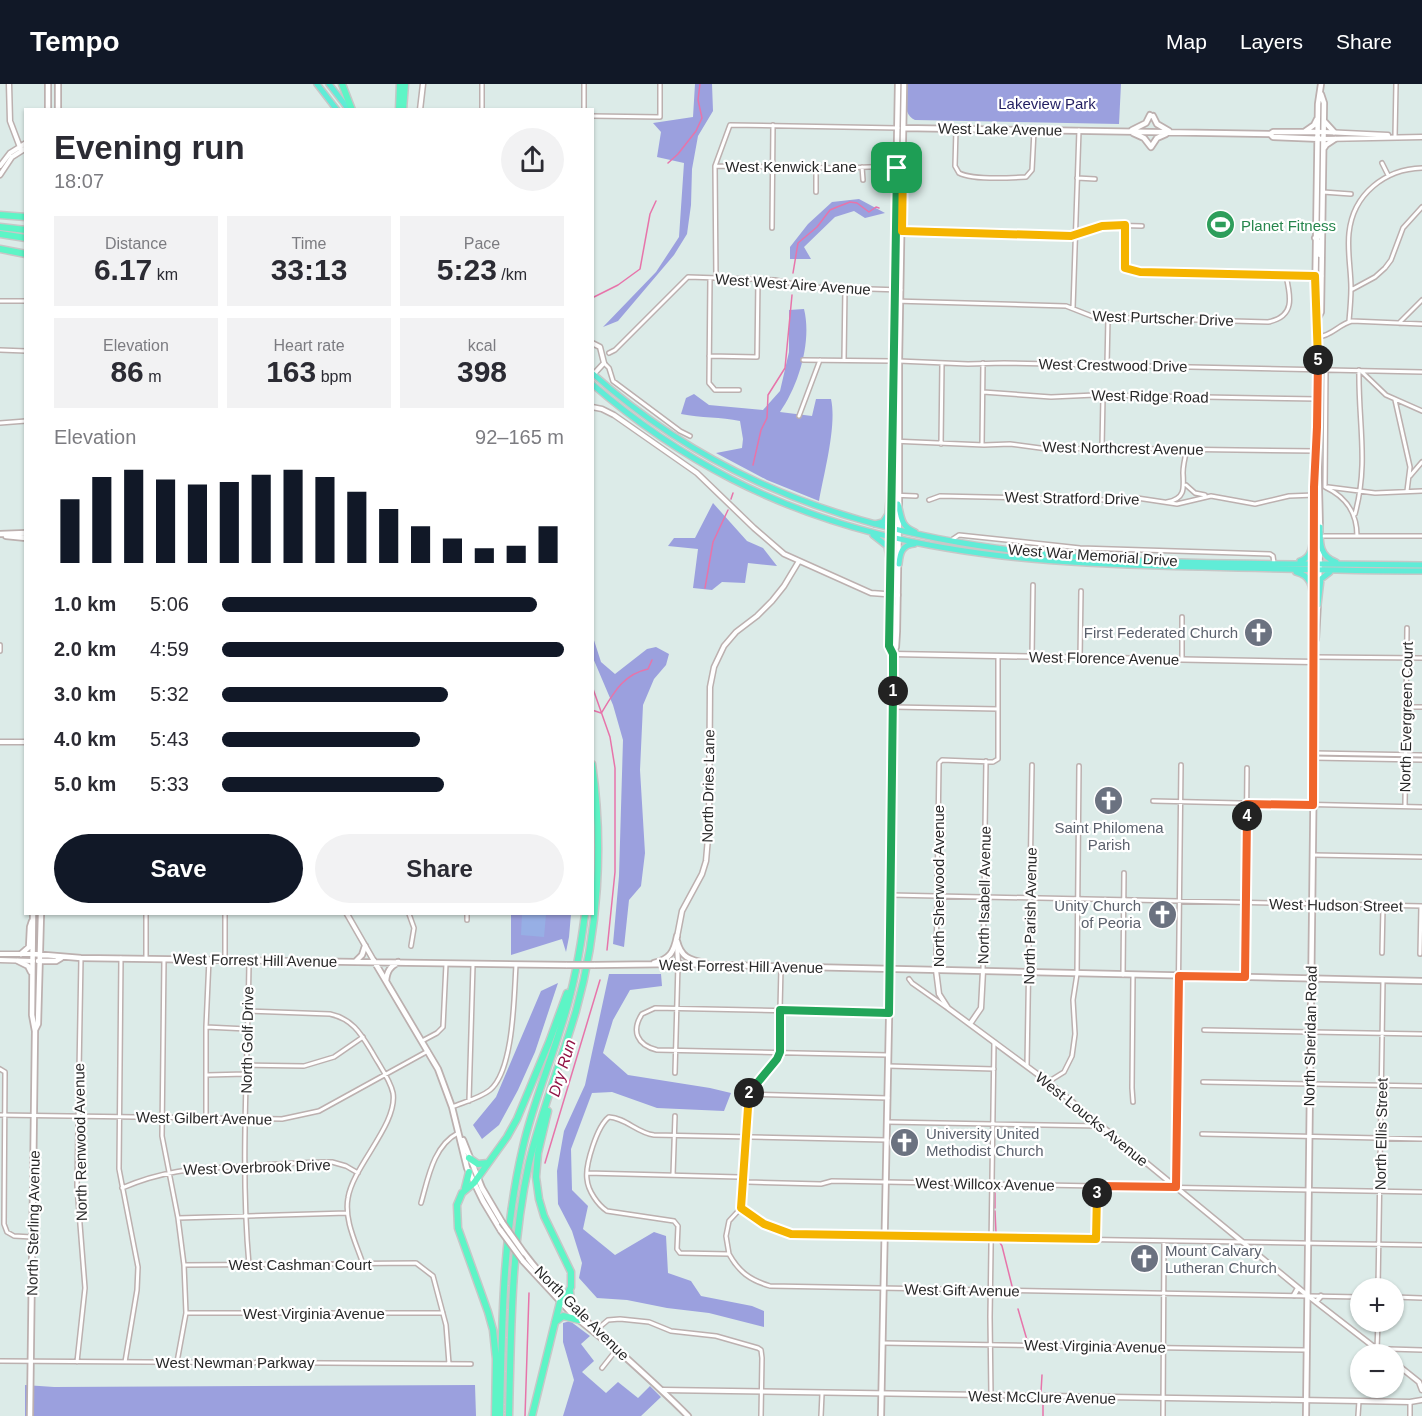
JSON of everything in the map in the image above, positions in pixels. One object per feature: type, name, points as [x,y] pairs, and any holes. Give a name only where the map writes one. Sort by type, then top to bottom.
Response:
[{"type":"highway","points":[[317,84],[335,108]]},
{"type":"highway","points":[[328,84],[348,108]]},
{"type":"highway","points":[[342,84],[349,108]]},
{"type":"highway","points":[[401,108],[403,84]]},
{"type":"highway","points":[[0,215],[24,217]]},
{"type":"highway","points":[[0,227],[24,230]]},
{"type":"highway","points":[[0,234],[24,238]]},
{"type":"highway","points":[[0,249],[24,254]]},
{"type":"highway","name":"West War Memorial Drive","points":[[594,375],[652,421],[719,464],[788,496],[869,524],[978,546],[1108,562],[1274,563],[1351,570],[1422,572]]},
{"type":"highway","name":"West War Memorial Drive","points":[[594,386],[647,427],[711,468],[762,494],[838,524],[922,545],[1019,559],[1262,569],[1365,564],[1422,565]]},
{"type":"highway","points":[[869,524],[879,524],[886,519],[891,477]]},
{"type":"highway","points":[[898,504],[901,519],[906,528],[952,541]]},
{"type":"highway","points":[[838,524],[880,539],[887,548],[890,564]]},
{"type":"highway","points":[[1274,563],[1301,561],[1308,557],[1316,525]]},
{"type":"highway","points":[[1316,525],[1321,549],[1326,557],[1336,561],[1365,564]]},
{"type":"highway","points":[[899,564],[901,552],[907,546],[922,545]]},
{"type":"highway","points":[[1262,569],[1294,571],[1305,575],[1311,584],[1315,603]]},
{"type":"highway","points":[[1315,603],[1323,576],[1331,572],[1351,570]]},
{"type":"highway","points":[[594,780],[597,804],[597,871],[594,908]]},
{"type":"highway","points":[[498,1416],[504,1278],[514,1186],[523,1146],[563,1023],[580,953],[585,915]]},
{"type":"highway","points":[[571,1306],[572,1278],[569,1266],[540,1204],[536,1167],[538,1149],[581,992],[593,915]]},
{"type":"highway","points":[[464,1190],[476,1180],[507,1137],[522,1108],[551,1038],[580,953]]},
{"type":"highway","points":[[509,1416],[514,1267],[520,1205],[530,1158],[581,992]]},
{"type":"highway","points":[[469,1158],[478,1164],[488,1163]]},
{"type":"highway","points":[[469,1172],[457,1205],[457,1225],[493,1330],[498,1416]]},
{"type":"highway","points":[[532,1416],[555,1322],[562,1300],[571,1287]]},
{"type":"highway","points":[[555,1322],[563,1316],[579,1320]]},
{"type":"main road","points":[[48,84],[48,108]]},
{"type":"main road","points":[[58,84],[58,108]]},
{"type":"main road","points":[[881,1416],[888,1098],[893,654],[896,647],[899,564],[894,302],[898,84]]},
{"type":"main road","points":[[891,477],[901,290],[904,84]]},
{"type":"main road","name":"North Sheridan Road","points":[[1306,1416],[1314,658],[1316,525],[1319,487],[1315,238],[1317,151],[1321,120],[1318,104],[1321,84]]},
{"type":"main road","points":[[1129,131],[1146,123],[1152,116],[1157,124],[1172,132]]},
{"type":"main road","points":[[1304,132],[1321,120],[1334,132]]},
{"type":"main road","name":"West Lake Avenue","points":[[897,128],[1270,134],[1320,139]]},
{"type":"main road","points":[[1129,131],[1144,138],[1150,147],[1157,138],[1172,132]]},
{"type":"main road","name":"West Lake Avenue","points":[[1270,134],[1273,132],[1320,132]]},
{"type":"main road","points":[[1306,138],[1317,151]]},
{"type":"main road","name":"North Sheridan Road","points":[[1318,318],[1321,312],[1323,214],[1323,151],[1320,139]]},
{"type":"main road","points":[[1323,151],[1326,145],[1335,139]]},
{"type":"main road","points":[[1316,176],[1320,191],[1323,192]]},
{"type":"main road","points":[[1322,261],[1319,242],[1315,238],[1319,232],[1323,214]]},
{"type":"main road","points":[[890,495],[889,646],[893,654]]},
{"type":"main road","points":[[0,535],[24,533]]},
{"type":"main road","points":[[0,535],[24,538]]},
{"type":"main road","points":[[890,595],[897,628]]},
{"type":"main road","name":"North Sterling Avenue","points":[[35,1030],[38,1024],[40,915]]},
{"type":"main road","points":[[21,954],[29,947],[33,916]]},
{"type":"main road","name":"North Sterling Avenue","points":[[30,1416],[35,1030],[33,1023],[33,916]]},
{"type":"main road","points":[[642,965],[667,958],[673,951],[677,938]]},
{"type":"main road","points":[[677,938],[684,956],[716,965]]},
{"type":"main road","points":[[40,940],[44,948],[53,955]]},
{"type":"main road","points":[[355,961],[362,956],[365,946]]},
{"type":"main road","name":"West Forrest Hill Avenue","points":[[33,954],[53,955],[61,958],[567,965],[678,964],[1422,981]]},
{"type":"main road","name":"West Forrest Hill Avenue","points":[[33,961],[56,961],[61,958]]},
{"type":"main road","points":[[18,961],[27,966],[33,974]]},
{"type":"main road","points":[[39,973],[46,964],[52,961]]},
{"type":"main road","name":"North Gale Avenue","points":[[374,961],[438,1069],[476,1180],[501,1231],[523,1261],[562,1300],[663,1390],[688,1416]]},
{"type":"main road","points":[[386,981],[390,967],[399,962]]},
{"type":"main road","name":"North Gale Avenue","points":[[459,1132],[469,1172],[502,1222],[524,1254],[579,1320],[595,1331]]},
{"type":"street","points":[[9,84],[10,120],[22,148]]},
{"type":"street","points":[[420,108],[423,84]]},
{"type":"street","points":[[482,84],[482,108]]},
{"type":"street","points":[[584,84],[584,108]]},
{"type":"street","points":[[594,116],[660,117],[660,84]]},
{"type":"street","points":[[1395,136],[1396,84]]},
{"type":"street","name":"West Lake Avenue","points":[[715,166],[730,125],[897,128]]},
{"type":"street","points":[[772,228],[773,125]]},
{"type":"street","points":[[956,128],[955,166],[959,173],[968,176],[1021,177],[1028,175],[1033,169],[1034,129]]},
{"type":"street","points":[[1073,308],[1079,130]]},
{"type":"street","name":"West Lake Avenue","points":[[1320,132],[1422,137]]},
{"type":"street","name":"West Lake Avenue","points":[[1320,139],[1395,136]]},
{"type":"street","points":[[0,166],[10,153],[22,148]]},
{"type":"street","points":[[0,175],[12,157],[22,148]]},
{"type":"street","points":[[1382,163],[1388,175]]},
{"type":"street","points":[[715,166],[716,278]]},
{"type":"street","name":"West Kenwick Lane","points":[[715,166],[773,168],[903,166]]},
{"type":"street","points":[[862,167],[862,180]]},
{"type":"street","points":[[816,168],[816,192]]},
{"type":"street","points":[[1350,321],[1350,228],[1361,198],[1371,187],[1388,175],[1406,169],[1422,168]]},
{"type":"street","points":[[1077,178],[1095,178]]},
{"type":"street","points":[[1323,192],[1351,194]]},
{"type":"street","points":[[1357,196],[1361,198]]},
{"type":"street","points":[[1351,290],[1384,270],[1392,258],[1402,229],[1422,207]]},
{"type":"street","points":[[1125,225],[1125,268],[1140,272],[1322,276]]},
{"type":"street","points":[[896,231],[1076,235],[1102,226],[1142,226]]},
{"type":"street","name":"West Purtscher Drive","points":[[894,302],[1066,306],[1089,317],[1108,318],[1271,321],[1282,316],[1288,308],[1290,298],[1286,276]]},
{"type":"street","name":"West West Aire Avenue","points":[[609,353],[615,350],[688,278],[780,280],[808,288],[901,290]]},
{"type":"street","points":[[710,278],[708,379],[711,388],[715,390],[739,390]]},
{"type":"street","points":[[709,357],[757,357],[758,279]]},
{"type":"street","points":[[844,360],[845,288]]},
{"type":"street","points":[[1399,323],[1422,300]]},
{"type":"street","points":[[0,301],[24,301]]},
{"type":"street","points":[[1107,365],[1108,318]]},
{"type":"street","points":[[1318,337],[1327,335],[1350,321],[1422,324]]},
{"type":"street","points":[[594,344],[600,347],[604,363],[609,368],[613,381],[671,425],[690,436]]},
{"type":"street","points":[[0,351],[24,351]]},
{"type":"street","name":"West Crestwood Drive","points":[[803,360],[1422,372]]},
{"type":"street","points":[[799,416],[820,360]]},
{"type":"street","points":[[594,373],[604,363]]},
{"type":"street","points":[[941,444],[942,363]]},
{"type":"street","points":[[982,445],[983,363]]},
{"type":"street","points":[[1319,487],[1326,369]]},
{"type":"street","points":[[1359,370],[1375,386],[1395,400],[1422,411]]},
{"type":"street","points":[[1357,536],[1354,515],[1360,492],[1364,449],[1359,370]]},
{"type":"street","name":"West Ridge Road","points":[[983,392],[1051,397],[1103,395],[1318,399]]},
{"type":"street","points":[[1102,448],[1103,395]]},
{"type":"street","points":[[1395,400],[1410,465],[1407,491]]},
{"type":"street","points":[[594,408],[609,412],[690,468],[770,543],[799,561],[869,592],[898,595]]},
{"type":"street","points":[[0,423],[24,421]]},
{"type":"street","name":"West Northcrest Avenue","points":[[892,441],[1010,444],[1060,450],[1102,448],[1317,451]]},
{"type":"street","points":[[1159,502],[1172,501],[1184,490],[1184,465],[1187,449]]},
{"type":"street","points":[[1409,477],[1422,462]]},
{"type":"street","points":[[1184,480],[1188,489],[1193,493],[1213,496]]},
{"type":"street","points":[[1319,487],[1360,492],[1422,491]]},
{"type":"street","points":[[1319,487],[1342,497],[1354,515]]},
{"type":"street","points":[[890,495],[916,496]]},
{"type":"street","name":"West Stratford Drive","points":[[929,500],[937,496],[1110,500],[1135,498],[1180,503],[1213,496],[1255,504],[1289,496],[1317,495]]},
{"type":"street","points":[[952,541],[959,534],[1108,550],[1270,554],[1274,556],[1274,563]]},
{"type":"street","points":[[1324,536],[1422,536]]},
{"type":"street","points":[[1108,550],[1108,562]]},
{"type":"street","name":"North Dries Lane","points":[[675,1073],[677,938],[682,911],[702,874],[706,861],[709,826],[710,692],[714,667],[728,640],[772,601],[783,588],[799,561]]},
{"type":"street","points":[[1032,657],[1033,585]]},
{"type":"street","points":[[1080,658],[1081,591]]},
{"type":"street","points":[[1182,617],[1182,659]]},
{"type":"street","name":"North Evergreen Court","points":[[1405,806],[1407,628]]},
{"type":"street","points":[[0,645],[0,651]]},
{"type":"street","name":"West Florence Avenue","points":[[893,654],[1182,659],[1422,658]]},
{"type":"street","points":[[986,761],[996,760],[998,757],[998,656]]},
{"type":"street","points":[[892,707],[998,709]]},
{"type":"street","points":[[1407,707],[1422,707]]},
{"type":"street","points":[[0,742],[24,742]]},
{"type":"street","points":[[1314,756],[1422,757]]},
{"type":"street","name":"North Sherwood Avenue","points":[[948,1008],[939,994],[936,970],[940,762],[942,760],[986,761]]},
{"type":"street","name":"North Isabell Avenue","points":[[970,1024],[981,1008],[986,761]]},
{"type":"street","name":"North Parish Avenue","points":[[1027,1066],[1032,765]]},
{"type":"street","points":[[1176,1187],[1181,765]]},
{"type":"street","points":[[1048,1082],[1064,1072],[1072,1056],[1075,1034],[1073,1005],[1077,974],[1079,766]]},
{"type":"street","points":[[1245,977],[1247,768]]},
{"type":"street","points":[[1153,801],[1422,807]]},
{"type":"street","points":[[1313,855],[1422,856]]},
{"type":"street","points":[[1123,975],[1124,873]]},
{"type":"street","name":"West Hudson Street","points":[[890,895],[1421,906]]},
{"type":"street","points":[[1382,953],[1383,906]]},
{"type":"street","points":[[1420,954],[1421,906]]},
{"type":"street","points":[[146,915],[146,959]]},
{"type":"street","points":[[225,915],[225,959]]},
{"type":"street","name":"North Gale Avenue","points":[[348,915],[374,961]]},
{"type":"street","points":[[409,915],[414,928],[411,946]]},
{"type":"street","points":[[467,915],[467,920]]},
{"type":"street","name":"West Forrest Hill Avenue","points":[[0,954],[33,954]]},
{"type":"street","name":"North Renwood Avenue","points":[[77,1362],[85,1288],[77,1186],[81,958]]},
{"type":"street","points":[[122,958],[119,1169],[138,1267],[125,1362]]},
{"type":"street","points":[[164,959],[162,1144],[178,1218],[184,1265],[186,1313],[177,1362]]},
{"type":"street","points":[[206,1118],[209,959]]},
{"type":"street","name":"North Golf Drive","points":[[249,959],[244,1166],[249,1265]]},
{"type":"street","name":"West Forrest Hill Avenue","points":[[0,960],[33,961]]},
{"type":"street","points":[[422,1041],[443,1027],[446,963]]},
{"type":"street","points":[[469,1101],[473,963]]},
{"type":"street","points":[[452,1107],[490,1090],[503,1074],[511,1030],[516,963]]},
{"type":"street","points":[[781,967],[780,1052],[748,1095],[746,1136],[744,1179],[741,1208],[729,1221],[726,1236],[729,1254],[680,1253],[676,1249],[678,1226],[674,1221],[607,1211],[602,1208],[590,1190],[586,1173],[603,1121],[609,1117],[624,1120],[645,1134],[746,1136],[887,1140]]},
{"type":"street","points":[[1133,975],[1131,1088],[1133,1102]]},
{"type":"street","name":"West Loucks Avenue","points":[[909,979],[1048,1082],[1298,1288],[1371,1344]]},
{"type":"street","name":"North Ellis Street","points":[[1378,1278],[1383,980]]},
{"type":"street","points":[[888,1055],[648,1048],[636,1034],[638,1020],[648,1009],[889,1013]]},
{"type":"street","points":[[248,1011],[336,1015],[354,1025],[385,1075],[393,1093],[391,1111],[348,1197],[349,1223],[363,1264]]},
{"type":"street","points":[[206,1027],[247,1029]]},
{"type":"street","points":[[1204,1030],[1422,1034]]},
{"type":"street","points":[[246,1065],[304,1066],[334,1057],[363,1037]]},
{"type":"street","points":[[991,1396],[994,1042]]},
{"type":"street","name":"West Gilbert Avenue","points":[[2,1115],[282,1119],[319,1111],[428,1051]]},
{"type":"street","points":[[888,1066],[994,1069]]},
{"type":"street","points":[[0,1069],[5,1072],[2,1115],[4,1224],[7,1232],[14,1236],[32,1237]]},
{"type":"street","points":[[207,1075],[246,1074]]},
{"type":"street","points":[[1203,1082],[1422,1086]]},
{"type":"street","points":[[748,1095],[888,1098]]},
{"type":"street","points":[[673,1175],[675,1116]]},
{"type":"street","points":[[887,1122],[1101,1126]]},
{"type":"street","points":[[421,1203],[434,1160],[441,1147],[459,1132]]},
{"type":"street","points":[[1202,1134],[1422,1139]]},
{"type":"street","name":"West Overbrook Drive","points":[[122,1189],[168,1172],[195,1168],[332,1162],[358,1173]]},
{"type":"street","name":"West Willcox Avenue","points":[[586,1173],[739,1177],[748,1182],[821,1184],[832,1181],[1422,1192]]},
{"type":"street","points":[[1096,1239],[1098,1186]]},
{"type":"street","points":[[741,1208],[764,1224],[791,1234],[1422,1245]]},
{"type":"street","points":[[178,1218],[347,1213]]},
{"type":"street","points":[[1163,1416],[1164,1241]]},
{"type":"street","name":"West Gift Avenue","points":[[729,1254],[744,1275],[753,1281],[770,1286],[1350,1297]]},
{"type":"street","name":"West Cashman Court","points":[[184,1265],[416,1263],[433,1276],[443,1313]]},
{"type":"street","points":[[1294,1295],[1298,1288]]},
{"type":"street","points":[[1316,1302],[1321,1296]]},
{"type":"street","points":[[1404,1297],[1422,1298]]},
{"type":"street","name":"West Virginia Avenue","points":[[186,1313],[443,1313]]},
{"type":"street","points":[[443,1313],[449,1341],[449,1364]]},
{"type":"street","points":[[595,1331],[611,1319],[641,1321],[672,1331],[727,1338],[761,1350],[761,1416]]},
{"type":"street","name":"West Virginia Avenue","points":[[883,1343],[1306,1350]]},
{"type":"street","points":[[1404,1349],[1422,1350]]},
{"type":"street","points":[[602,1368],[617,1350]]},
{"type":"street","name":"West Newman Parkway","points":[[0,1361],[471,1364]]},
{"type":"street","points":[[1404,1370],[1419,1382],[1422,1390]]},
{"type":"street","name":"West McClure Avenue","points":[[663,1390],[1306,1401],[1410,1402],[1422,1400]]},
{"type":"street","points":[[821,1416],[822,1394]]},
{"type":"street","points":[[1358,1416],[1359,1401]]},
{"type":"street","points":[[1410,1402],[1410,1416]]},
{"type":"green space","points":[[695,84],[712,84],[713,111],[698,136],[692,169],[687,234],[674,255],[618,321],[603,327],[656,272],[679,237],[684,163],[657,157],[661,132],[653,123],[693,117]]},
{"type":"green space","name":"Lakeview Park","points":[[906,84],[1121,84],[1119,124],[915,120],[906,109]]},
{"type":"green space","points":[[859,199],[885,213],[865,218],[854,211],[835,217],[804,247],[811,259],[790,259],[790,247],[808,224],[832,202]]},
{"type":"green space","points":[[804,309],[806,335],[802,362],[793,389],[780,412],[812,416],[816,399],[831,399],[831,435],[819,501],[767,480],[716,453],[742,448],[740,421],[681,414],[686,398],[694,394],[709,405],[763,410],[780,391],[789,352],[789,310]]},
{"type":"green space","points":[[713,503],[747,541],[763,548],[777,566],[748,563],[745,583],[722,582],[712,590],[693,588],[698,549],[668,546],[674,538],[695,538]]},
{"type":"green space","points":[[594,640],[601,662],[615,674],[647,649],[656,647],[669,654],[666,665],[654,679],[643,705],[640,770],[645,853],[641,886],[629,900],[624,947],[613,944],[619,876],[623,740],[613,705],[594,660]]},
{"type":"green space","points":[[511,915],[571,915],[566,952],[562,939],[511,955]]},
{"type":"green space","points":[[609,974],[661,974],[662,986],[630,990],[613,1020],[603,1053],[628,1075],[731,1093],[724,1111],[657,1108],[612,1092],[592,1093],[571,1149],[572,1190],[588,1206],[583,1229],[615,1255],[654,1232],[666,1236],[668,1273],[691,1281],[701,1296],[752,1306],[764,1311],[764,1327],[709,1313],[627,1300],[597,1298],[579,1278],[582,1263],[572,1231],[558,1204],[557,1171],[564,1131],[585,1085]]},
{"type":"green space","points":[[558,983],[535,1052],[518,1090],[499,1125],[482,1139],[473,1125],[496,1097],[541,991]]},
{"type":"green space","points":[[570,1321],[590,1336],[581,1344],[594,1361],[582,1372],[606,1393],[618,1382],[638,1398],[650,1386],[661,1397],[641,1416],[563,1416],[574,1380],[563,1342],[563,1323]]},
{"type":"green space","points":[[25,1385],[54,1387],[475,1385],[476,1416],[25,1416]]},
{"type":"shaded area","points":[[522,915],[546,915],[544,937],[521,935]]},
{"type":"waterway","name":"Dry Run","points":[[668,163],[696,131],[702,118],[698,100],[700,84]]},
{"type":"waterway","name":"Dry Run","points":[[594,297],[618,285],[640,269],[650,214],[656,201]]},
{"type":"waterway","points":[[793,273],[798,243],[817,227],[830,210],[850,202],[857,203],[869,212],[876,207],[879,208]]},
{"type":"waterway","points":[[753,465],[761,430],[767,418],[768,395],[785,368],[792,295]]},
{"type":"waterway","points":[[731,499],[733,493]]},
{"type":"waterway","points":[[705,588],[713,542],[728,510]]},
{"type":"waterway","points":[[602,712],[620,685],[632,675],[648,669],[652,660]]},
{"type":"waterway","name":"Dry Run","points":[[594,692],[610,737],[615,768],[615,872],[607,950]]},
{"type":"waterway","name":"Dry Run","points":[[594,711],[601,713]]},
{"type":"waterway","name":"Dry Run","points":[[545,1163],[600,980]]},
{"type":"waterway","points":[[995,1193],[995,1208]]},
{"type":"waterway","points":[[995,1211],[996,1233]]},
{"type":"waterway","points":[[999,1241],[1012,1286]]},
{"type":"waterway","name":"Dry Run","points":[[525,1416],[529,1293]]},
{"type":"waterway","points":[[1018,1309],[1027,1340]]},
{"type":"waterway","points":[[1041,1392],[1042,1375]]},
{"type":"waterway","points":[[1043,1403],[1043,1416]]},
{"type":"place","name":"Planet Fitness","points":[[1220,225]]},
{"type":"place","name":"First Federated Church","points":[[1259,632]]},
{"type":"place","name":"Saint Philomena Parish","points":[[1109,800]]},
{"type":"place","name":"Unity Church of Peoria","points":[[1162,914]]},
{"type":"place","name":"University United Methodist Church","points":[[905,1142]]},
{"type":"place","name":"Mount Calvary Lutheran Church","points":[[1144,1259]]},
{"type":"route","points":[[897,166],[903,166],[902,231],[1071,236],[1102,226],[1125,225],[1125,268],[1140,272],[1315,276],[1318,369],[1312,609],[1313,805],[1247,804],[1245,977],[1179,976],[1176,1187],[1098,1186],[1096,1239],[791,1234],[764,1224],[741,1208],[747,1099],[750,1090],[777,1059],[780,1052],[780,1010],[889,1013],[893,654],[889,646],[897,168],[897,166]]}]
